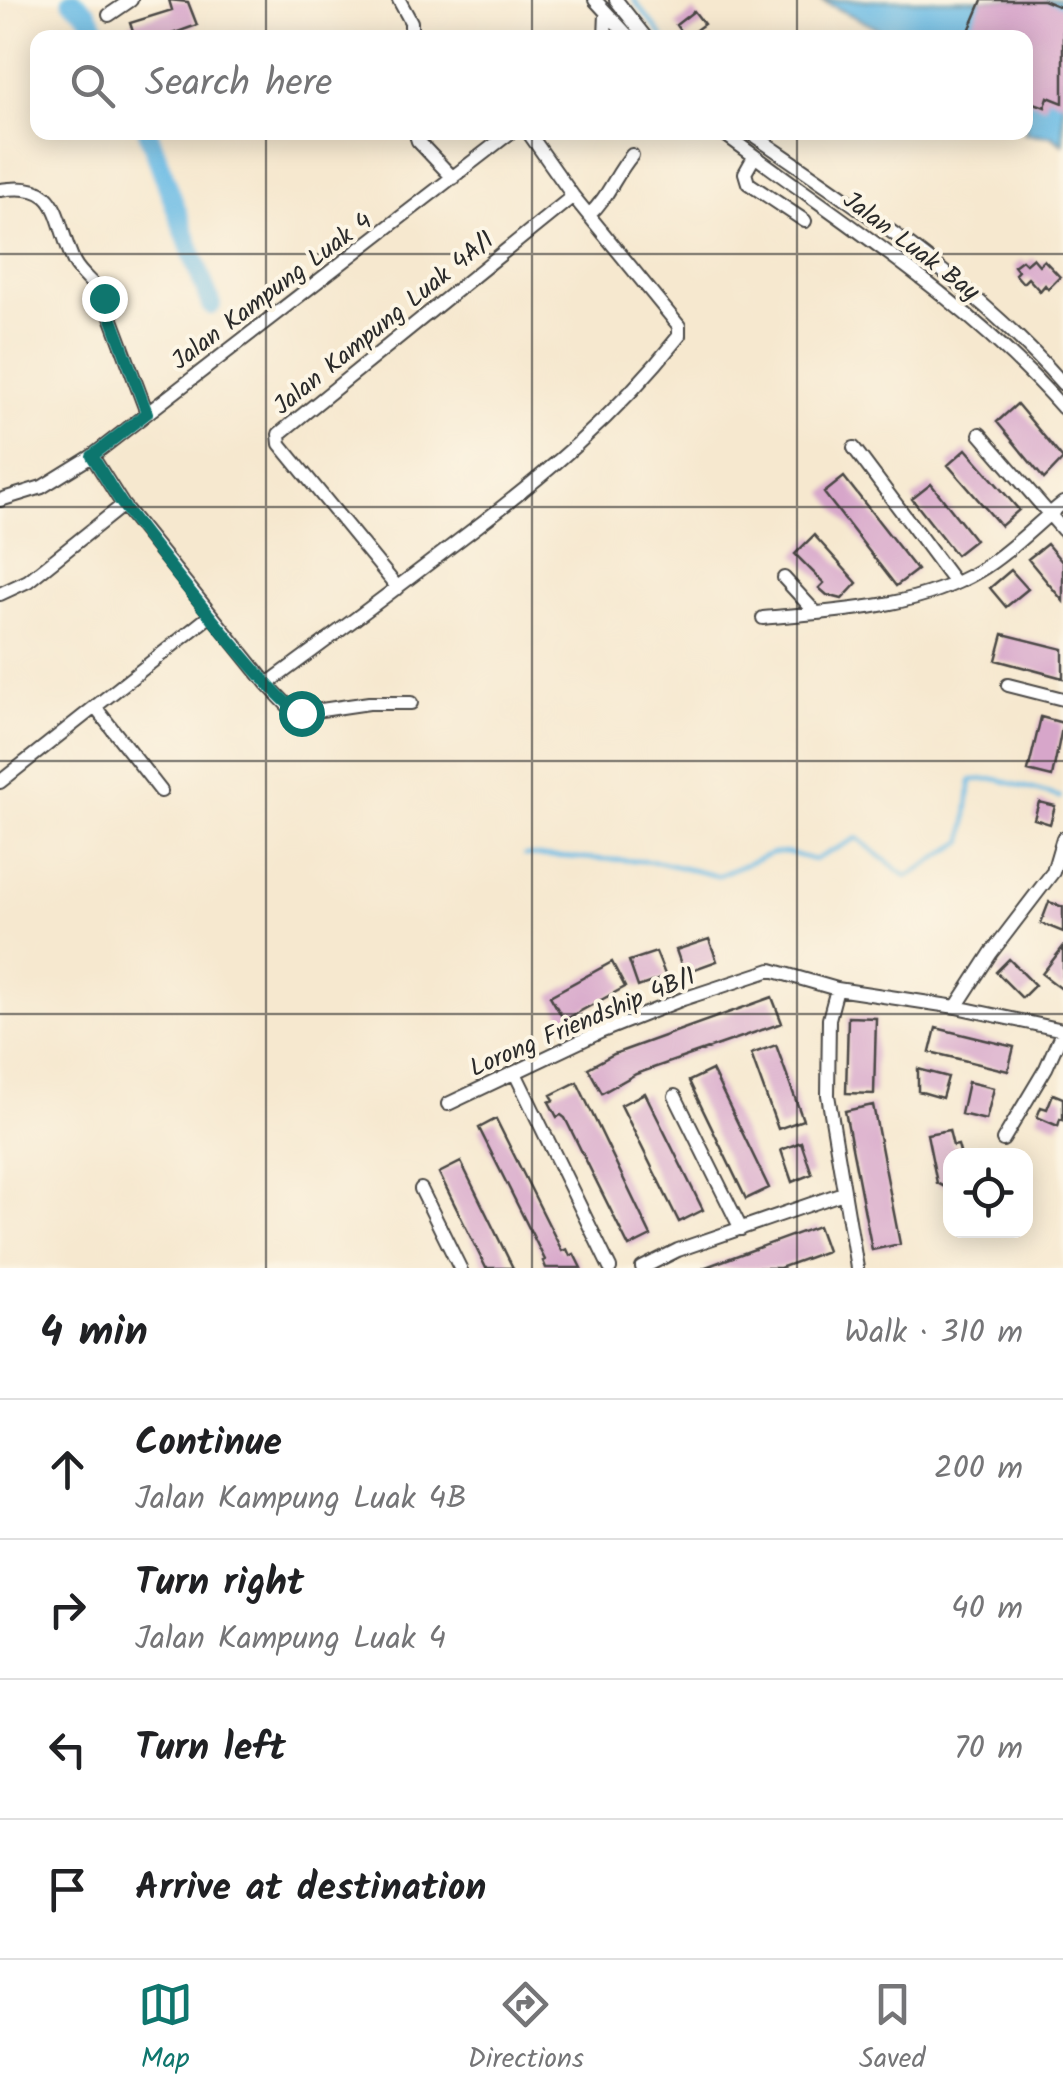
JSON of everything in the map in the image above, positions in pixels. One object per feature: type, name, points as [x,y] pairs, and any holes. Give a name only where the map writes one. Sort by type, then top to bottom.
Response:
[{"type":"street","points":[[110,15],[131,0]]},
{"type":"street","points":[[399,0],[411,30]]},
{"type":"street","points":[[595,0],[622,30]]},
{"type":"street","points":[[616,0],[639,30]]},
{"type":"street","points":[[605,30],[606,13]]},
{"type":"street","points":[[631,30],[632,21]]},
{"type":"street","points":[[421,140],[453,178]]},
{"type":"street","name":"Jalan Kampung Luak 4","points":[[0,500],[42,487],[92,456],[501,140]]},
{"type":"street","points":[[267,684],[559,464],[607,419],[679,336],[679,326],[573,196],[534,140]]},
{"type":"street","name":"Jalan Luak Bay","points":[[733,140],[928,282],[1029,370],[1063,408]]},
{"type":"street","name":"Jalan Luak Bay","points":[[761,140],[942,271],[1010,328],[1063,384]]},
{"type":"street","points":[[589,215],[606,199],[618,172],[632,156]]},
{"type":"street","points":[[754,156],[744,173],[748,183],[805,221]]},
{"type":"street","points":[[0,190],[35,188],[56,210],[74,262],[104,298],[147,413]]},
{"type":"street","name":"Jalan Kampung Luak 4A/1","points":[[392,593],[280,444],[279,434],[573,196]]},
{"type":"street","points":[[980,434],[1063,530]]},
{"type":"street","points":[[854,448],[955,584]]},
{"type":"street","points":[[92,456],[123,506],[292,710],[301,713],[369,704],[411,704]]},
{"type":"street","points":[[763,618],[895,603],[955,584],[984,568],[1063,503]]},
{"type":"street","points":[[0,594],[28,580],[123,506]]},
{"type":"street","points":[[784,578],[816,613]]},
{"type":"street","points":[[0,782],[211,615]]},
{"type":"street","points":[[1008,685],[1063,700]]},
{"type":"street","points":[[95,706],[161,791]]},
{"type":"street","points":[[1003,1140],[1046,1068],[1063,1030],[956,1007],[991,952],[1058,874],[1063,838]]},
{"type":"street","name":"Lorong Friendship 4B/1","points":[[448,1104],[600,1032],[771,970],[837,989],[956,1007]]},
{"type":"street","points":[[837,989],[830,1019],[828,1095],[856,1268]]},
{"type":"street","points":[[515,1073],[610,1268]]},
{"type":"street","points":[[675,1096],[740,1229]]},
{"type":"street","points":[[421,1189],[460,1268]]},
{"type":"street","points":[[642,1268],[678,1250],[842,1192]]},
{"type":"water","points":[[821,0],[1063,0],[1063,144],[1052,136],[1033,134],[1033,30],[881,30]]},
{"type":"building","points":[[169,0],[188,2],[197,25],[183,30],[132,30],[130,23],[172,10]]},
{"type":"building","points":[[982,0],[1043,0],[1063,8],[1063,103],[1048,97],[1045,107],[1033,103],[1033,30],[969,30]]},
{"type":"building","points":[[694,11],[704,24],[696,30],[679,30],[676,25]]},
{"type":"building","points":[[1033,258],[1039,265],[1044,260],[1060,277],[1048,289],[1045,285],[1040,291],[1028,278],[1023,283],[1015,274],[1018,271],[1014,266]]},
{"type":"building","points":[[1017,404],[1063,459],[1044,479],[997,422]]},
{"type":"building","points":[[966,449],[1019,510],[1001,526],[948,465]]},
{"type":"building","points":[[844,477],[917,570],[896,586],[824,493]]},
{"type":"building","points":[[931,484],[975,540],[956,555],[912,499]]},
{"type":"building","points":[[814,535],[857,583],[842,599],[819,588],[824,583],[795,554]]},
{"type":"building","points":[[1047,544],[1063,563],[1063,601],[1028,559]]},
{"type":"building","points":[[1011,570],[1028,589],[1006,607],[990,588]]},
{"type":"building","points":[[1003,634],[1063,649],[1063,678],[996,660]]},
{"type":"building","points":[[1041,717],[1063,723],[1052,777],[1028,771]]},
{"type":"building","points":[[1039,802],[1055,806],[1050,824],[1034,819]]},
{"type":"building","points":[[1049,902],[1063,907],[1063,932],[1041,923]]},
{"type":"building","points":[[709,939],[717,961],[684,973],[676,950]]},
{"type":"building","points":[[1063,947],[1063,990],[1042,974]]},
{"type":"building","points":[[656,952],[666,977],[638,987],[629,961]]},
{"type":"building","points":[[1009,959],[1035,985],[1022,998],[996,972]]},
{"type":"building","points":[[612,962],[625,987],[564,1020],[550,996]]},
{"type":"building","points":[[772,997],[782,1023],[636,1074],[602,1093],[588,1068],[614,1054]]},
{"type":"building","points":[[848,1017],[876,1018],[874,1094],[846,1093]]},
{"type":"building","points":[[936,1028],[1014,1047],[1008,1071],[930,1052]]},
{"type":"building","points":[[776,1045],[803,1120],[778,1129],[751,1054]]},
{"type":"building","points":[[918,1069],[948,1077],[942,1098],[918,1091]]},
{"type":"building","points":[[712,1070],[769,1188],[746,1199],[689,1081]]},
{"type":"building","points":[[577,1082],[651,1236],[629,1247],[565,1118],[557,1117],[549,1102],[554,1100],[551,1095]]},
{"type":"building","points":[[968,1082],[994,1088],[986,1120],[961,1114]]},
{"type":"building","points":[[645,1093],[703,1210],[679,1222],[621,1105]]},
{"type":"building","points":[[1053,1094],[1063,1098],[1063,1120],[1058,1126],[1037,1117],[1041,1107],[1047,1109]]},
{"type":"building","points":[[873,1105],[900,1244],[872,1250],[845,1111]]},
{"type":"building","points":[[496,1119],[562,1251],[567,1249],[570,1256],[574,1254],[581,1268],[546,1268],[479,1128]]},
{"type":"building","points":[[949,1130],[953,1146],[958,1145],[959,1148],[943,1148],[943,1186],[937,1183],[927,1134]]},
{"type":"building","points":[[801,1142],[812,1174],[792,1182],[781,1150]]},
{"type":"building","points":[[461,1162],[513,1268],[486,1268],[439,1173]]},
{"type":"building","points":[[818,1226],[827,1251],[780,1268],[703,1268]]},
{"type":"waterway","points":[[72,0],[88,14],[97,30]]},
{"type":"waterway","points":[[634,0],[658,30]]},
{"type":"waterway","points":[[151,140],[211,305]]},
{"type":"waterway","points":[[525,855],[658,862],[717,876],[772,853],[786,852],[814,860],[857,838],[907,877],[964,841],[971,780],[996,779],[1060,797]]},
{"type":"route","points":[[104,298],[147,413],[92,456],[123,506],[267,684],[292,710],[301,713]]}]
